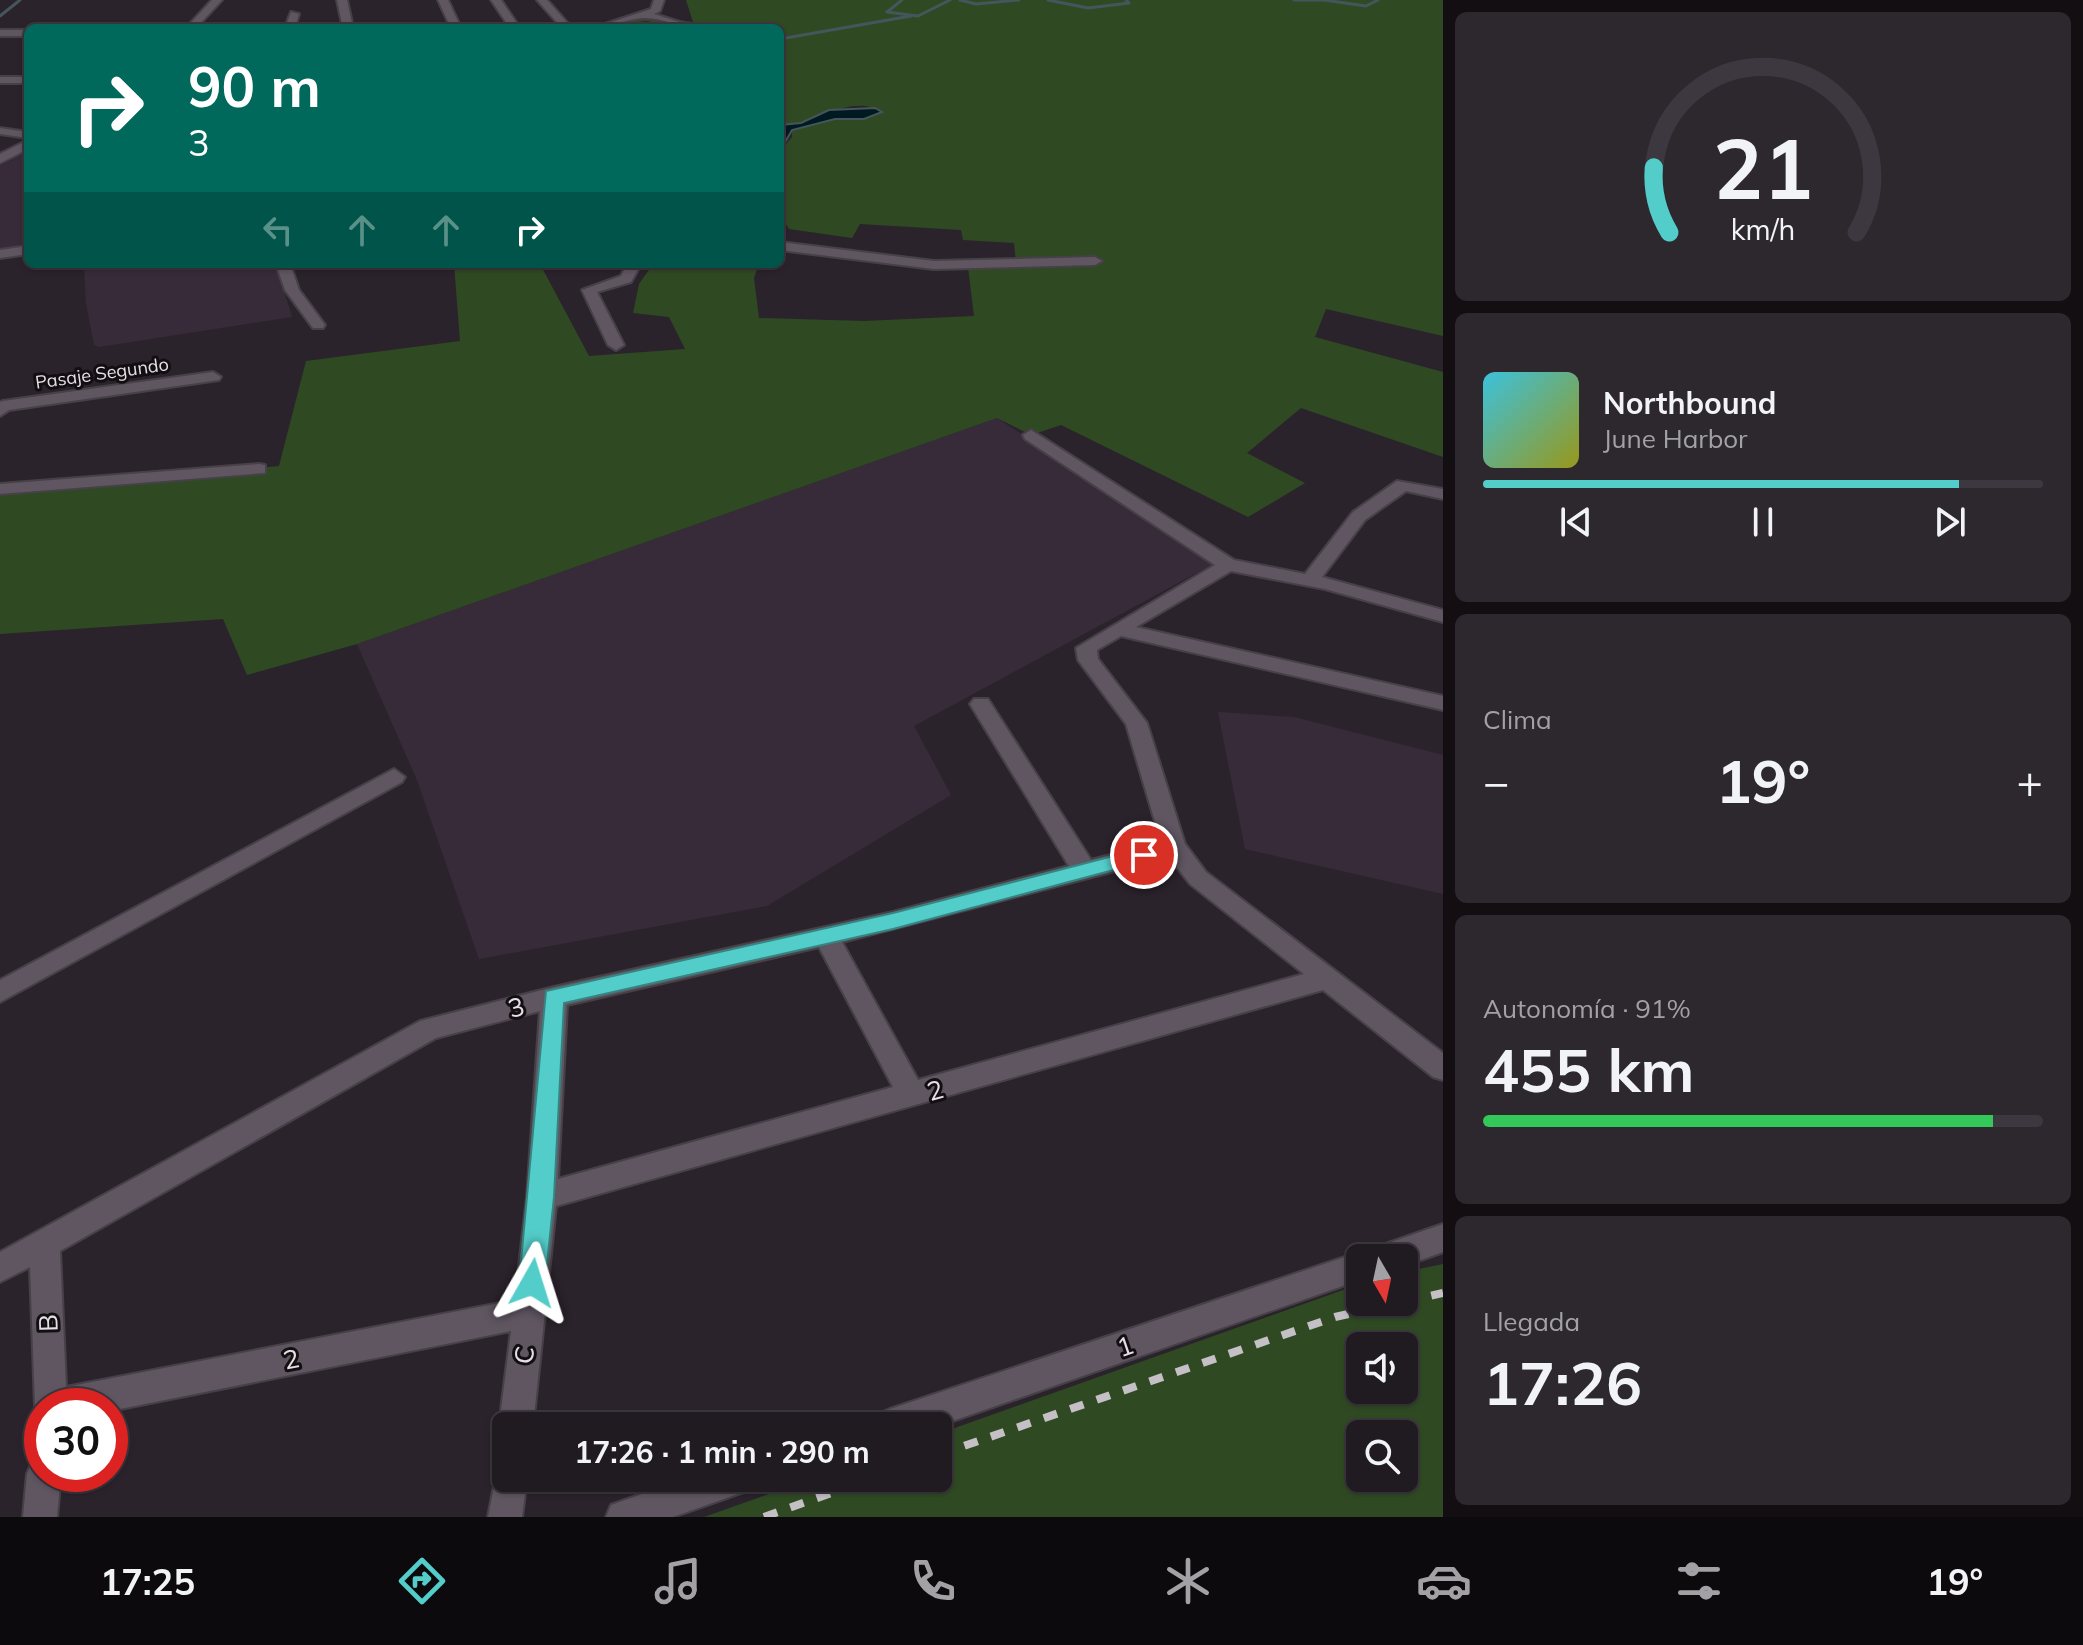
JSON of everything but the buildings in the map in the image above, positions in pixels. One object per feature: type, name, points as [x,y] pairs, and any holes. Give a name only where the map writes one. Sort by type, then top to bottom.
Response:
[{"type":"street","points":[[195,24],[217,0]]},
{"type":"street","points":[[342,0],[347,24]]},
{"type":"street","points":[[443,0],[454,24]]},
{"type":"street","points":[[496,0],[512,24]]},
{"type":"street","points":[[542,0],[563,24]]},
{"type":"street","points":[[613,24],[646,15],[658,8],[659,0]]},
{"type":"street","points":[[291,24],[294,14]]},
{"type":"street","points":[[646,15],[679,24]]},
{"type":"street","points":[[0,33],[24,33]]},
{"type":"street","points":[[6,80],[24,68]]},
{"type":"street","points":[[0,131],[24,134]]},
{"type":"street","points":[[0,159],[24,146]]},
{"type":"street","points":[[784,246],[934,265],[1095,261]]},
{"type":"street","points":[[0,254],[24,251]]},
{"type":"street","points":[[284,268],[292,290],[318,325]]},
{"type":"street","points":[[616,345],[589,290],[626,279],[632,268]]},
{"type":"street","name":"Pasaje Segundo","points":[[0,411],[3,406],[213,377]]},
{"type":"street","points":[[1031,435],[1228,565],[1310,581],[1443,616]]},
{"type":"street","points":[[0,489],[259,469]]},
{"type":"street","points":[[1310,581],[1359,516],[1403,485],[1443,494]]},
{"type":"street","points":[[1228,565],[1086,648],[1088,660],[1136,723],[1174,847],[1198,878],[1443,1069]]},
{"type":"street","points":[[1117,629],[1443,703]]},
{"type":"street","points":[[981,704],[1085,871]]},
{"type":"street","points":[[0,992],[394,777]]},
{"type":"street","name":"3","points":[[0,1268],[429,1029],[554,997],[826,936],[1174,847]]},
{"type":"street","points":[[826,936],[912,1096]]},
{"type":"street","name":"2","points":[[542,1197],[1328,978]]},
{"type":"street","name":"C","points":[[518,1412],[542,1197],[554,997]]},
{"type":"street","points":[[1418,1247],[1443,1238]]},
{"type":"street","name":"B","points":[[44,1241],[52,1388]]},
{"type":"street","name":"1","points":[[931,1412],[1346,1271]]},
{"type":"street","name":"2","points":[[128,1391],[529,1312]]},
{"type":"street","points":[[40,1517],[42,1492]]},
{"type":"street","points":[[505,1517],[508,1492]]},
{"type":"street","points":[[623,1517],[696,1492]]},
{"type":"shaded area","points":[[24,153],[24,246],[0,250],[0,166]]},
{"type":"shaded area","points":[[84,268],[277,268],[292,317],[99,347],[94,345],[86,303]]},
{"type":"shaded area","points":[[997,418],[1217,562],[914,726],[951,795],[767,906],[479,959],[417,780],[357,644]]},
{"type":"shaded area","points":[[1218,712],[1294,717],[1443,755],[1443,894],[1245,849]]},
{"type":"green space","points":[[686,0],[1443,0],[1443,336],[1326,309],[1315,337],[1443,372],[1443,457],[1301,408],[1247,453],[1305,483],[1248,517],[1061,425],[1031,435],[997,418],[357,644],[247,675],[223,619],[0,634],[0,492],[279,466],[306,361],[460,341],[454,268],[542,268],[589,356],[685,349],[669,317],[633,313],[639,284],[650,268],[758,268],[754,278],[759,318],[864,321],[974,316],[968,267],[1016,262],[1014,243],[963,240],[961,230],[860,224],[852,238],[789,229],[784,221],[784,146],[792,137],[792,130],[835,119],[864,119],[882,112],[857,106],[784,125],[784,24],[661,24],[646,21],[613,24],[646,15],[693,22]]},
{"type":"green space","points":[[1443,1264],[1443,1517],[704,1517],[775,1492],[952,1492],[952,1429],[1346,1289],[1346,1316],[1418,1316],[1418,1269]]},
{"type":"water","points":[[875,108],[882,112],[864,119],[835,119],[792,130],[784,144],[784,125],[801,123],[829,110]]},
{"type":"waterway","points":[[0,16],[20,0]]},
{"type":"waterway","points":[[902,0],[887,12],[918,16],[950,0]]},
{"type":"waterway","points":[[960,0],[976,4],[1019,0]]},
{"type":"waterway","points":[[1048,0],[1088,8],[1129,3],[1126,0]]},
{"type":"waterway","points":[[1294,0],[1324,0],[1366,6],[1378,0]]},
{"type":"waterway","points":[[784,38],[911,16]]},
{"type":"railway","points":[[1418,1299],[1443,1293]]},
{"type":"railway","points":[[952,1450],[1346,1315]]},
{"type":"railway","points":[[764,1517],[834,1492]]},
{"type":"route","points":[[532,1283],[542,1197],[554,997],[893,921],[1144,855]]}]
